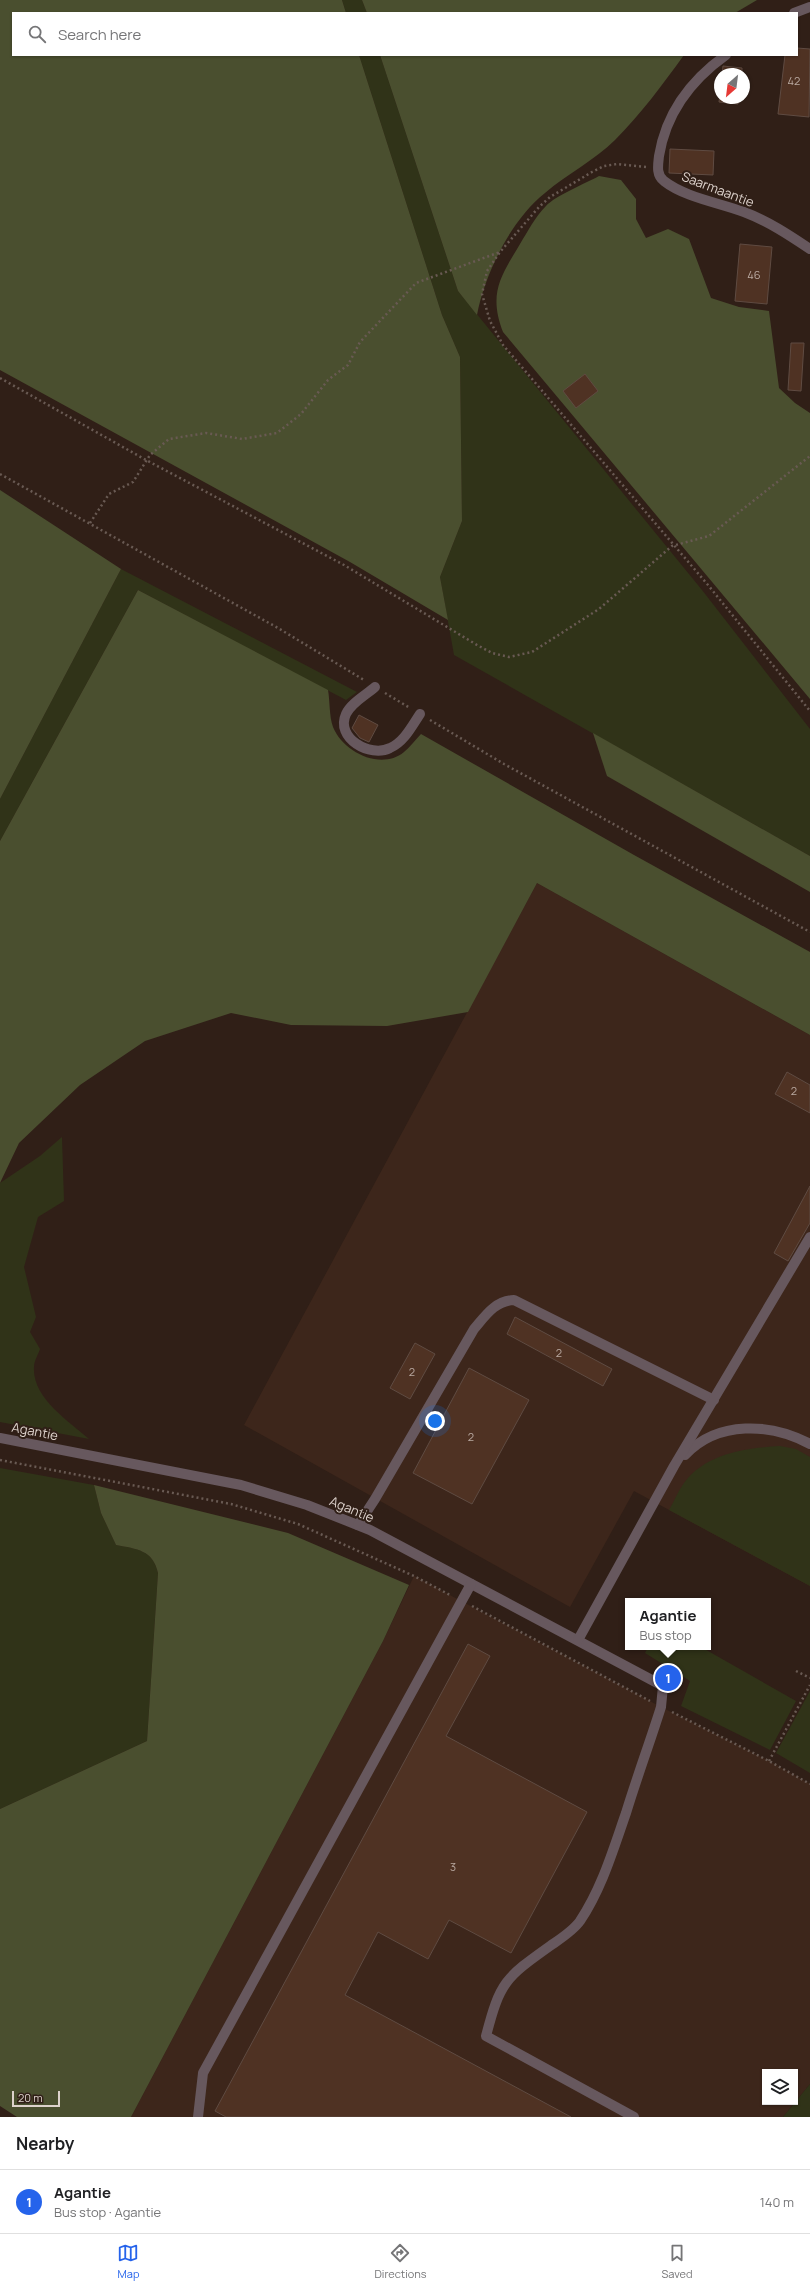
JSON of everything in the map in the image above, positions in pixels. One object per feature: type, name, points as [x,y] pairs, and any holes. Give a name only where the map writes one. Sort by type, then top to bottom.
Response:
[{"type":"street","points":[[797,12],[810,7]]},
{"type":"street","points":[[658,170],[665,132],[680,100],[704,73],[725,56]]},
{"type":"street","name":"Saarmaantie","points":[[658,170],[660,176],[669,184],[769,223],[810,250]]},
{"type":"street","points":[[375,687],[351,707],[344,718],[343,726],[346,736],[358,744],[374,750],[391,748],[403,738],[420,714]]},
{"type":"street","points":[[578,1640],[674,1466],[810,1236]]},
{"type":"street","points":[[358,1525],[375,1499],[474,1329],[490,1310],[504,1301],[514,1300],[714,1400]]},
{"type":"street","points":[[674,1466],[697,1444],[714,1435],[732,1430],[765,1428],[786,1433],[810,1444]]},
{"type":"street","name":"Agantie","points":[[0,1438],[241,1485],[307,1505],[358,1525],[664,1686],[661,1706]]},
{"type":"street","points":[[198,2117],[203,2074],[471,1584]]},
{"type":"street","points":[[634,2117],[486,2036],[495,2002],[503,1984],[516,1970],[564,1936],[578,1923],[589,1906],[609,1865],[661,1706]]},
{"type":"path","points":[[658,170],[634,164],[604,166],[550,197],[539,207],[500,252],[487,271],[482,294],[485,310],[503,345],[672,546],[708,585],[810,711]]},
{"type":"path","points":[[90,523],[109,494],[133,482],[146,460],[169,439],[206,433],[242,439],[277,433],[301,414],[328,380],[348,365],[360,342],[416,284],[500,252]]},
{"type":"path","points":[[0,378],[146,460],[344,565],[482,648],[492,653],[509,657],[532,652],[599,609],[672,546],[709,536],[810,456]]},
{"type":"path","points":[[0,474],[278,628],[504,764],[810,932]]},
{"type":"path","points":[[0,1460],[231,1504],[298,1524],[414,1576],[769,1761],[810,1784]]},
{"type":"path","points":[[796,1671],[810,1678]]},
{"type":"path","points":[[769,1761],[810,1685]]},
{"type":"shaded area","points":[[537,883],[810,1035],[810,1586],[634,1491],[570,1607],[244,1425]]},
{"type":"shaded area","points":[[414,1576],[661,1707],[769,1761],[810,1784],[810,2084],[798,2099],[798,2069],[762,2069],[762,2105],[793,2105],[783,2117],[131,2117],[383,1641]]},
{"type":"green space","points":[[0,0],[342,0],[346,12],[12,12],[12,56],[359,56],[442,315],[460,357],[462,521],[440,577],[448,620],[350,562],[0,370]]},
{"type":"green space","points":[[342,0],[362,0],[367,12],[346,12]]},
{"type":"green space","points":[[362,0],[757,0],[737,12],[367,12]]},
{"type":"green space","points":[[359,56],[380,56],[458,291],[702,590],[810,729],[810,856],[454,655],[440,577],[462,521],[460,357],[442,315]]},
{"type":"green space","points":[[380,56],[683,56],[643,109],[615,140],[599,154],[545,193],[521,218],[501,248],[493,265],[486,282],[477,315],[458,291]]},
{"type":"green space","points":[[599,176],[621,180],[636,199],[636,219],[646,238],[668,229],[689,239],[711,298],[739,307],[769,311],[779,388],[795,403],[810,413],[810,699],[503,332],[497,306],[499,285],[507,266],[529,229],[538,215],[550,202]]},
{"type":"green space","points":[[0,490],[121,569],[0,799]]},
{"type":"green space","points":[[121,569],[357,692],[346,700],[138,590],[0,841],[0,799]]},
{"type":"green space","points":[[138,590],[328,690],[333,727],[345,744],[354,751],[374,759],[385,760],[404,752],[421,734],[634,855],[810,952],[810,1035],[537,883],[468,1012],[387,1026],[291,1025],[231,1013],[145,1041],[80,1085],[19,1143],[0,1183],[0,841]]},
{"type":"green space","points":[[593,733],[810,856],[810,892],[607,776]]},
{"type":"green space","points":[[62,1137],[64,1201],[38,1217],[24,1267],[36,1317],[30,1332],[40,1349],[35,1360],[34,1367],[35,1378],[39,1389],[53,1408],[89,1439],[0,1422],[0,1183],[40,1156]]},
{"type":"green space","points":[[780,1446],[796,1449],[810,1457],[810,1586],[669,1510],[684,1483],[693,1473],[704,1465],[715,1459],[740,1451],[754,1448]]},
{"type":"green space","points":[[0,1468],[94,1485],[101,1513],[116,1545],[131,1548],[148,1555],[156,1565],[158,1573],[147,1741],[0,1809]]},
{"type":"green space","points":[[94,1485],[288,1533],[409,1585],[383,1641],[131,2117],[17,2117],[0,2106],[0,1809],[147,1741],[158,1573],[156,1565],[148,1555],[131,1548],[116,1545],[101,1513]]},
{"type":"green space","points":[[646,1650],[706,1650],[796,1701],[770,1750],[681,1706],[690,1681],[645,1653]]},
{"type":"green space","points":[[810,1691],[810,1773],[776,1753]]},
{"type":"green space","points":[[810,2084],[810,2117],[783,2117],[793,2105],[798,2105],[798,2099]]},
{"type":"building","points":[[798,48],[810,49],[809,117],[778,114],[785,56],[798,56]]},
{"type":"building","points":[[723,66],[742,68],[723,68]]},
{"type":"building","points":[[670,149],[714,151],[713,175],[669,173]]},
{"type":"building","points":[[740,244],[772,247],[767,304],[735,301]]},
{"type":"building","points":[[791,343],[804,343],[801,391],[788,390]]},
{"type":"building","points":[[585,374],[598,391],[576,408],[563,391]]},
{"type":"building","points":[[359,715],[378,725],[369,742],[360,738],[352,728]]},
{"type":"building","points":[[787,1072],[810,1085],[810,1113],[775,1094]]},
{"type":"building","points":[[810,1186],[810,1223],[788,1261],[774,1253]]},
{"type":"building","points":[[515,1317],[612,1369],[603,1386],[507,1334]]},
{"type":"building","points":[[415,1343],[435,1354],[410,1399],[390,1388]]},
{"type":"building","points":[[469,1368],[529,1400],[472,1504],[413,1473]]},
{"type":"building","points":[[468,1644],[490,1656],[446,1736],[587,1812],[511,1953],[449,1920],[428,1959],[378,1932],[345,1995],[571,2117],[226,2117],[215,2111]]},
{"type":"place","name":"Agantie","points":[[668,1678]]}]
